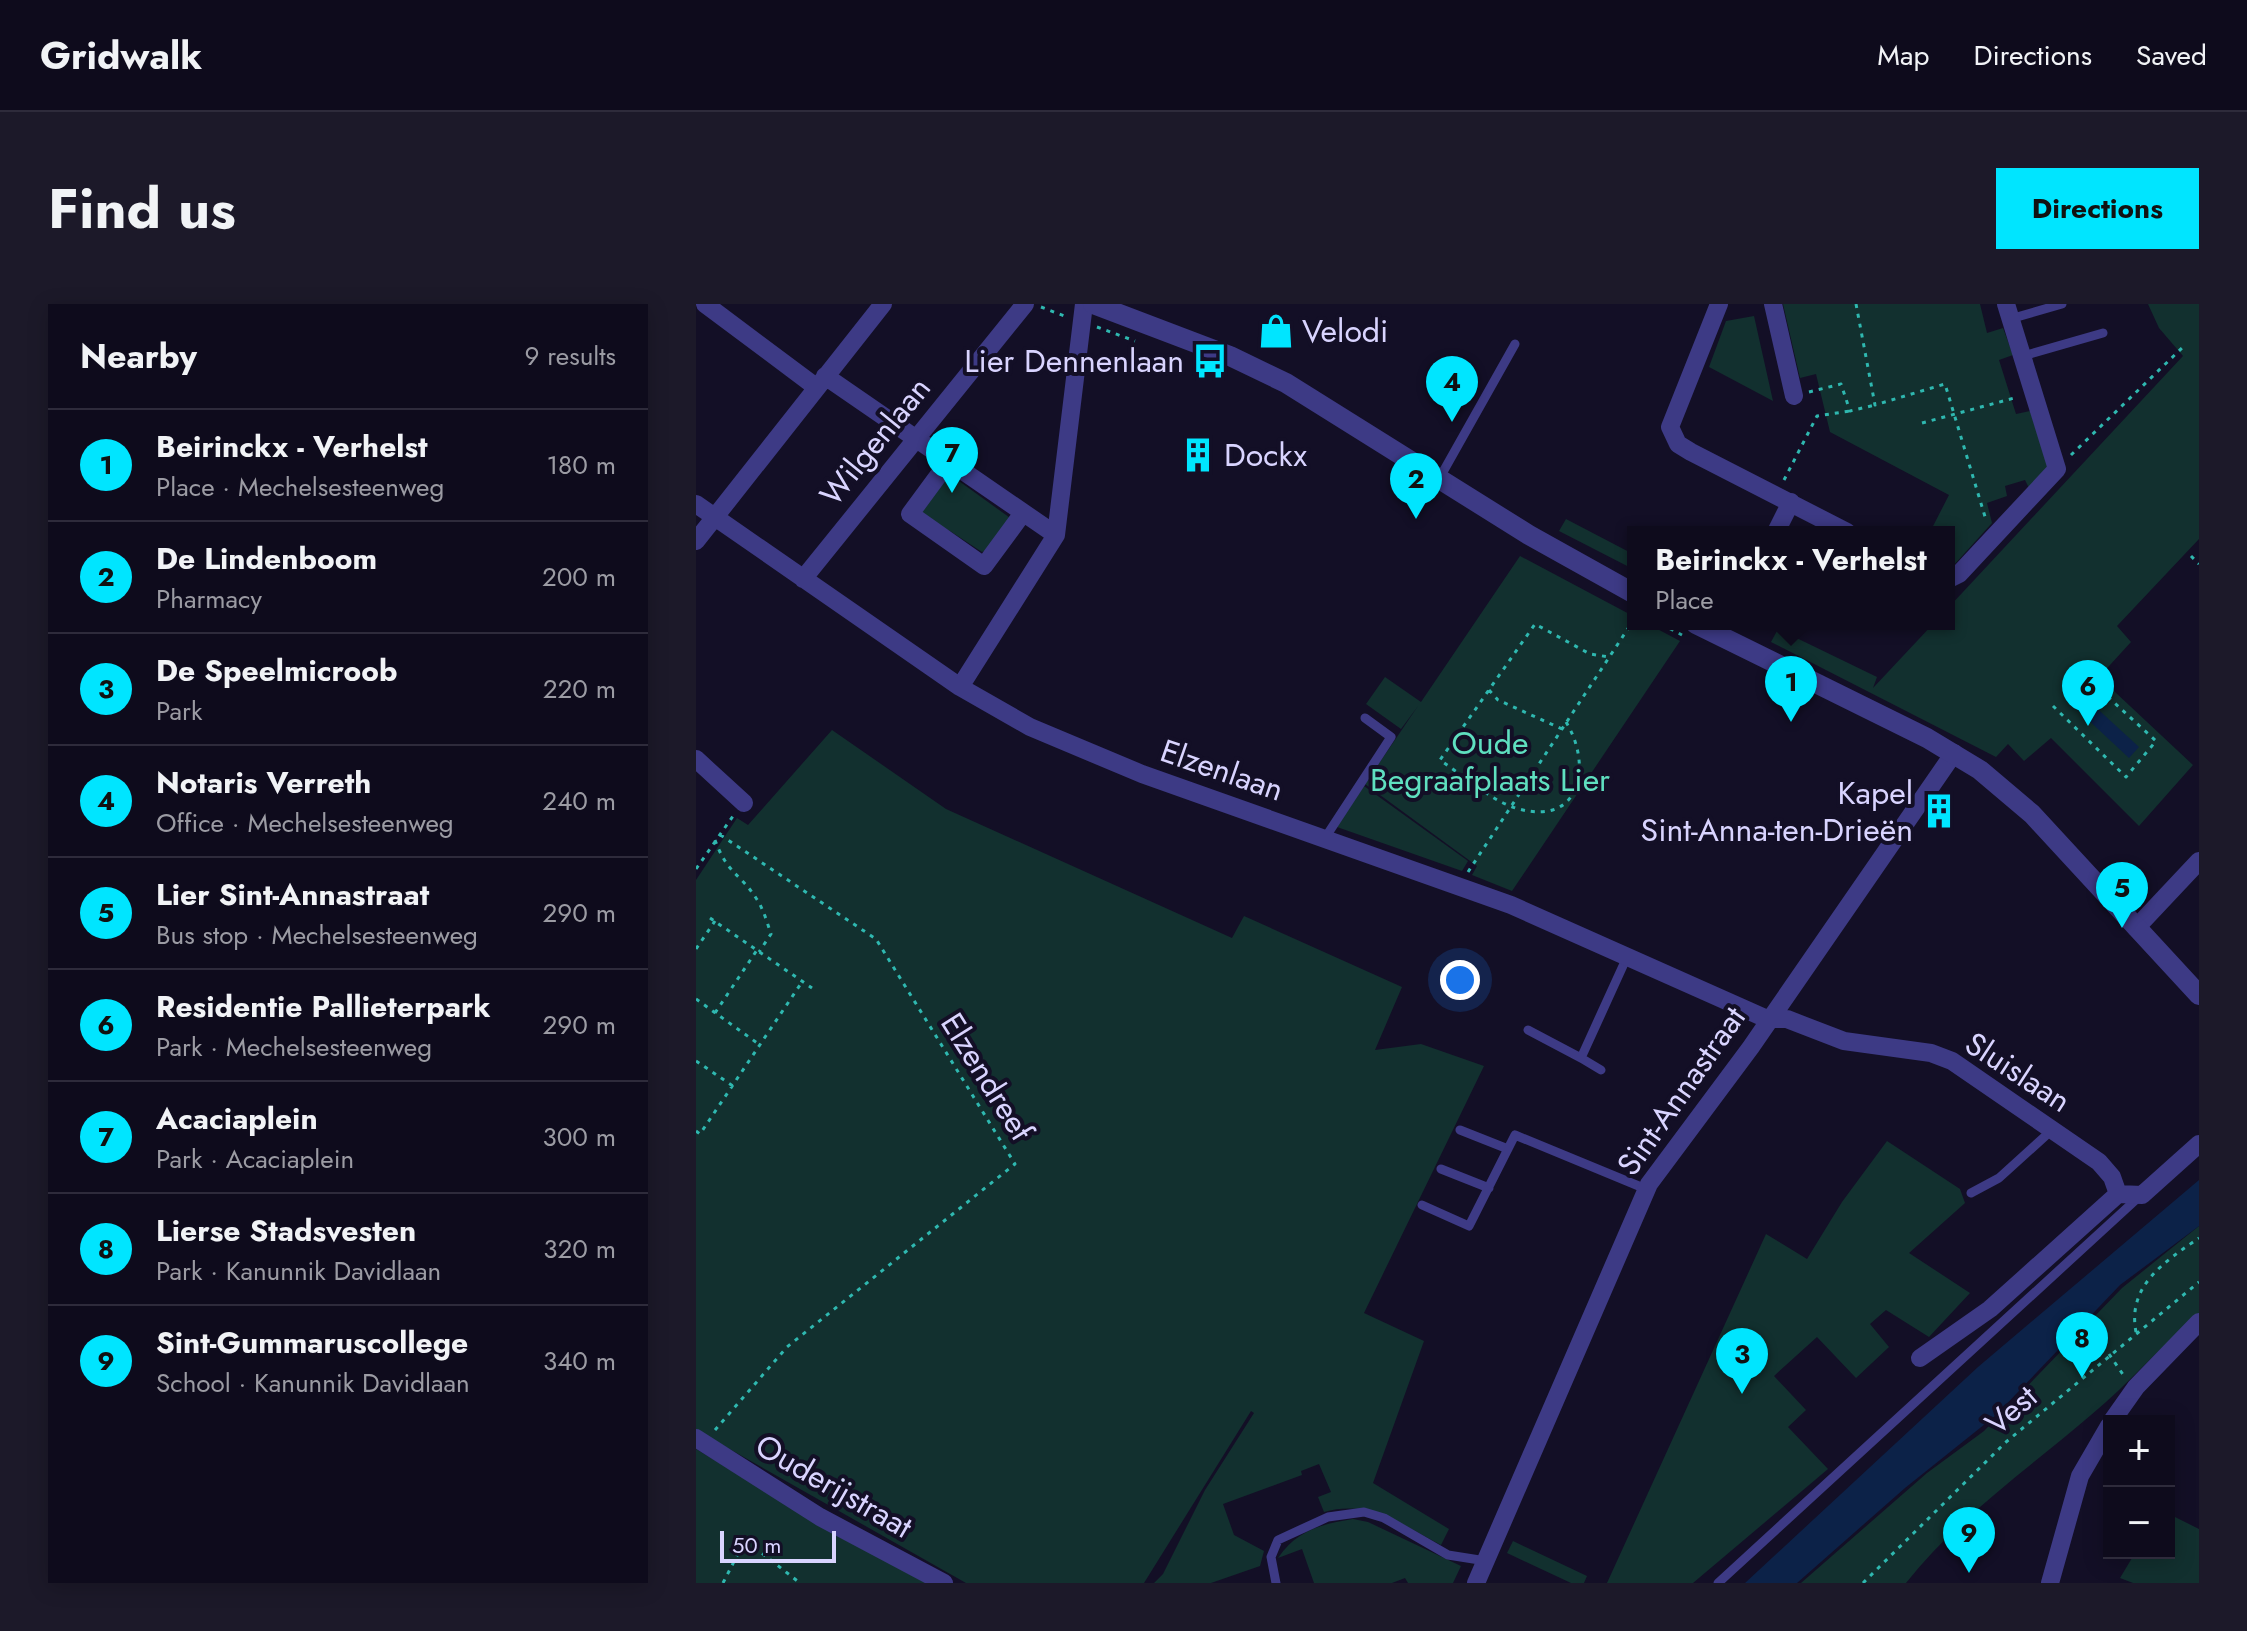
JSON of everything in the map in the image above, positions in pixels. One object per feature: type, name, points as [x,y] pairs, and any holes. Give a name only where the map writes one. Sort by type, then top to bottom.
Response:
[{"type":"street","points":[[705,304],[820,382],[915,438],[1056,535]]},
{"type":"street","points":[[696,541],[883,304]]},
{"type":"street","name":"Wilgenlaan","points":[[803,579],[1025,304]]},
{"type":"street","points":[[1719,304],[1670,427],[1674,438],[1691,452],[1836,526]]},
{"type":"street","points":[[1773,304],[1794,396]]},
{"type":"street","points":[[960,687],[1056,535],[1086,310],[1230,356],[1286,383],[1439,479],[1627,589]]},
{"type":"street","points":[[1955,576],[2057,469],[2008,311]]},
{"type":"street","points":[[949,461],[910,514],[984,566],[1023,513]]},
{"type":"street","points":[[1777,526],[1784,499]]},
{"type":"street","name":"Elzenlaan","points":[[696,504],[960,687],[1030,727],[1081,750],[1459,885],[1767,1019]]},
{"type":"street","points":[[1694,632],[1726,630],[1980,770],[2032,814],[2199,995]]},
{"type":"street","name":"Sint-Annastraat","points":[[1476,1583],[1646,1189],[1751,1047],[1767,1019],[1954,753]]},
{"type":"street","points":[[696,759],[744,803]]},
{"type":"street","points":[[2136,928],[2199,861]]},
{"type":"street","name":"Sluislaan","points":[[1767,1019],[1787,1019],[1844,1041],[1940,1056],[2107,1169],[2118,1194]]},
{"type":"street","points":[[1920,1358],[1990,1309],[2118,1194],[2142,1195],[2199,1144]]},
{"type":"street","points":[[2117,1415],[2136,1387],[2199,1322]]},
{"type":"street","points":[[2050,1583],[2080,1476],[2103,1437]]},
{"type":"street","name":"Ouderijstraat","points":[[700,1440],[820,1517],[944,1583]]},
{"type":"lane","points":[[2008,311],[2062,304]]},
{"type":"lane","points":[[2023,356],[2103,333]]},
{"type":"lane","points":[[1439,479],[1515,344]]},
{"type":"lane","points":[[1325,838],[1391,737],[1365,718]]},
{"type":"lane","points":[[1581,1058],[1627,957]]},
{"type":"lane","points":[[1528,1030],[1601,1070]]},
{"type":"lane","points":[[1460,1130],[1508,1149]]},
{"type":"lane","points":[[1971,1193],[1999,1178],[2052,1130]]},
{"type":"lane","points":[[1422,1205],[1469,1226],[1515,1135],[1646,1189]]},
{"type":"lane","points":[[1441,1169],[1489,1188]]},
{"type":"lane","points":[[1718,1583],[2142,1195]]},
{"type":"lane","points":[[1276,1583],[1271,1557],[1278,1540],[1304,1526],[1349,1512],[1384,1518],[1448,1555],[1486,1561]]},
{"type":"path","points":[[1031,304],[1086,310],[1139,342]]},
{"type":"path","points":[[1856,304],[1875,405]]},
{"type":"path","points":[[2057,469],[2184,346]]},
{"type":"path","points":[[1794,396],[1841,384],[1850,411]]},
{"type":"path","points":[[1784,499],[1817,416],[1875,405],[1945,384],[1992,539]]},
{"type":"path","points":[[1922,423],[2034,392]]},
{"type":"path","points":[[2191,556],[2199,564]]},
{"type":"path","points":[[1566,722],[1575,735],[1582,763],[1578,785],[1564,804],[1542,812],[1511,806],[1440,760],[1535,624],[1590,654],[1609,657]]},
{"type":"path","points":[[1459,885],[1627,630]]},
{"type":"path","points":[[2053,706],[2126,777],[2156,741],[2083,674]]},
{"type":"path","points":[[1489,690],[1498,700],[1562,729]]},
{"type":"path","points":[[696,869],[744,803]]},
{"type":"path","name":"Elzendreef","points":[[700,1440],[787,1347],[1015,1164],[876,939],[719,834]]},
{"type":"path","points":[[715,840],[723,861],[756,897],[771,934],[715,1013]]},
{"type":"path","points":[[710,918],[812,988]]},
{"type":"path","points":[[696,949],[715,921]]},
{"type":"path","points":[[696,1131],[700,1134],[802,982]]},
{"type":"path","points":[[696,999],[760,1045]]},
{"type":"path","points":[[696,1061],[733,1086]]},
{"type":"path","points":[[2136,1332],[2132,1311],[2139,1290],[2178,1252],[2199,1238]]},
{"type":"path","name":"Vest","points":[[1863,1583],[2006,1442],[2199,1282]]},
{"type":"path","points":[[723,1583],[745,1540],[800,1583]]},
{"type":"green space","points":[[1783,304],[1980,304],[1987,333],[2003,328],[2013,355],[1999,360],[2016,414],[2030,411],[2049,470],[2029,488],[2025,480],[2005,486],[2007,496],[1987,503],[1992,523],[1955,564],[1955,526],[1933,526],[1949,495],[1830,432],[1816,374],[1800,378]]},
{"type":"green space","points":[[2148,304],[2199,304],[2199,539],[2117,626],[2131,642],[2099,677],[2193,765],[2139,826],[2051,738],[2024,761],[2008,744],[1996,757],[1771,642],[1780,630],[1877,677],[1873,688],[1927,630],[1955,630],[1955,601],[2183,356],[2159,328]]},
{"type":"green space","points":[[1754,316],[1773,401],[1709,367],[1726,321]]},
{"type":"green space","points":[[945,471],[1013,520],[993,548],[982,552],[950,531],[913,515]]},
{"type":"green space","points":[[1566,519],[1627,551],[1627,566],[1559,531]]},
{"type":"green space","name":"Oude Begraafplaats Lier","points":[[1520,556],[1627,613],[1627,630],[1659,630],[1680,641],[1512,891],[1472,875],[1477,866],[1365,784],[1418,706],[1401,729],[1366,704],[1385,677],[1421,702]]},
{"type":"green space","points":[[832,730],[946,809],[1232,938],[1244,916],[1402,987],[1375,1050],[1421,1044],[1484,1066],[1364,1313],[1424,1341],[1373,1483],[1449,1529],[1441,1545],[1371,1511],[1340,1509],[1324,1512],[1318,1497],[1331,1492],[1319,1464],[1301,1471],[1302,1475],[1223,1504],[1234,1535],[1264,1551],[1260,1566],[1211,1583],[1154,1583],[1163,1574],[1205,1490],[1254,1413],[1251,1411],[1144,1583],[966,1583],[696,1430],[696,880],[737,818],[748,825]]},
{"type":"green space","points":[[1364,786],[1468,861],[1462,871],[1337,827]]},
{"type":"green space","points":[[1887,1141],[1960,1189],[1965,1203],[1909,1253],[1970,1293],[1929,1337],[1886,1310],[1870,1324],[1889,1347],[1856,1378],[1817,1337],[1774,1376],[1806,1410],[1788,1427],[1828,1469],[1693,1583],[1607,1583],[1766,1234],[1807,1259],[1842,1202]]},
{"type":"green space","points":[[2199,1226],[2199,1316],[2105,1403],[1994,1494],[1948,1536],[1906,1583],[1801,1583],[1927,1473],[1984,1431],[2122,1288]]},
{"type":"green space","points":[[696,1449],[845,1539],[926,1583],[696,1583]]},
{"type":"green space","points":[[2175,1517],[2199,1529],[2199,1583],[2133,1583],[2120,1578],[2131,1559],[2175,1559]]},
{"type":"green space","points":[[1353,1519],[1368,1522],[1461,1566],[1453,1583],[1408,1583],[1405,1578],[1392,1583],[1314,1583],[1302,1549],[1278,1558],[1293,1541],[1310,1530]]},
{"type":"green space","points":[[1513,1541],[1587,1576],[1584,1583],[1571,1583],[1507,1553]]},
{"type":"water","points":[[2078,691],[2139,747],[2129,758],[2068,701]]},
{"type":"water","points":[[2199,1180],[2199,1226],[2120,1285],[1995,1416],[1905,1488],[1797,1583],[1745,1583],[1978,1367]]},
{"type":"place","name":"Velodi","points":[[1276,331]]},
{"type":"place","name":"Lier Dennenlaan","points":[[1210,361]]},
{"type":"place","name":"Notaris Verreth","points":[[1452,422]]},
{"type":"place","name":"Dockx","points":[[1198,455]]},
{"type":"place","name":"Acaciaplein","points":[[952,493]]},
{"type":"place","name":"De Lindenboom","points":[[1416,519]]},
{"type":"place","name":"Beirinckx - Verhelst","points":[[1791,722]]},
{"type":"place","name":"Residentie Pallieterpark","points":[[2088,726]]},
{"type":"place","name":"Kapel Sint-Anna-ten-Drieën","points":[[1939,811]]},
{"type":"place","name":"Lier Sint-Annastraat","points":[[2122,928]]},
{"type":"place","name":"Lierse Stadsvesten","points":[[2082,1378]]},
{"type":"place","name":"De Speelmicroob","points":[[1742,1394]]},
{"type":"place","name":"Sint-Gummaruscollege","points":[[1969,1573]]}]
